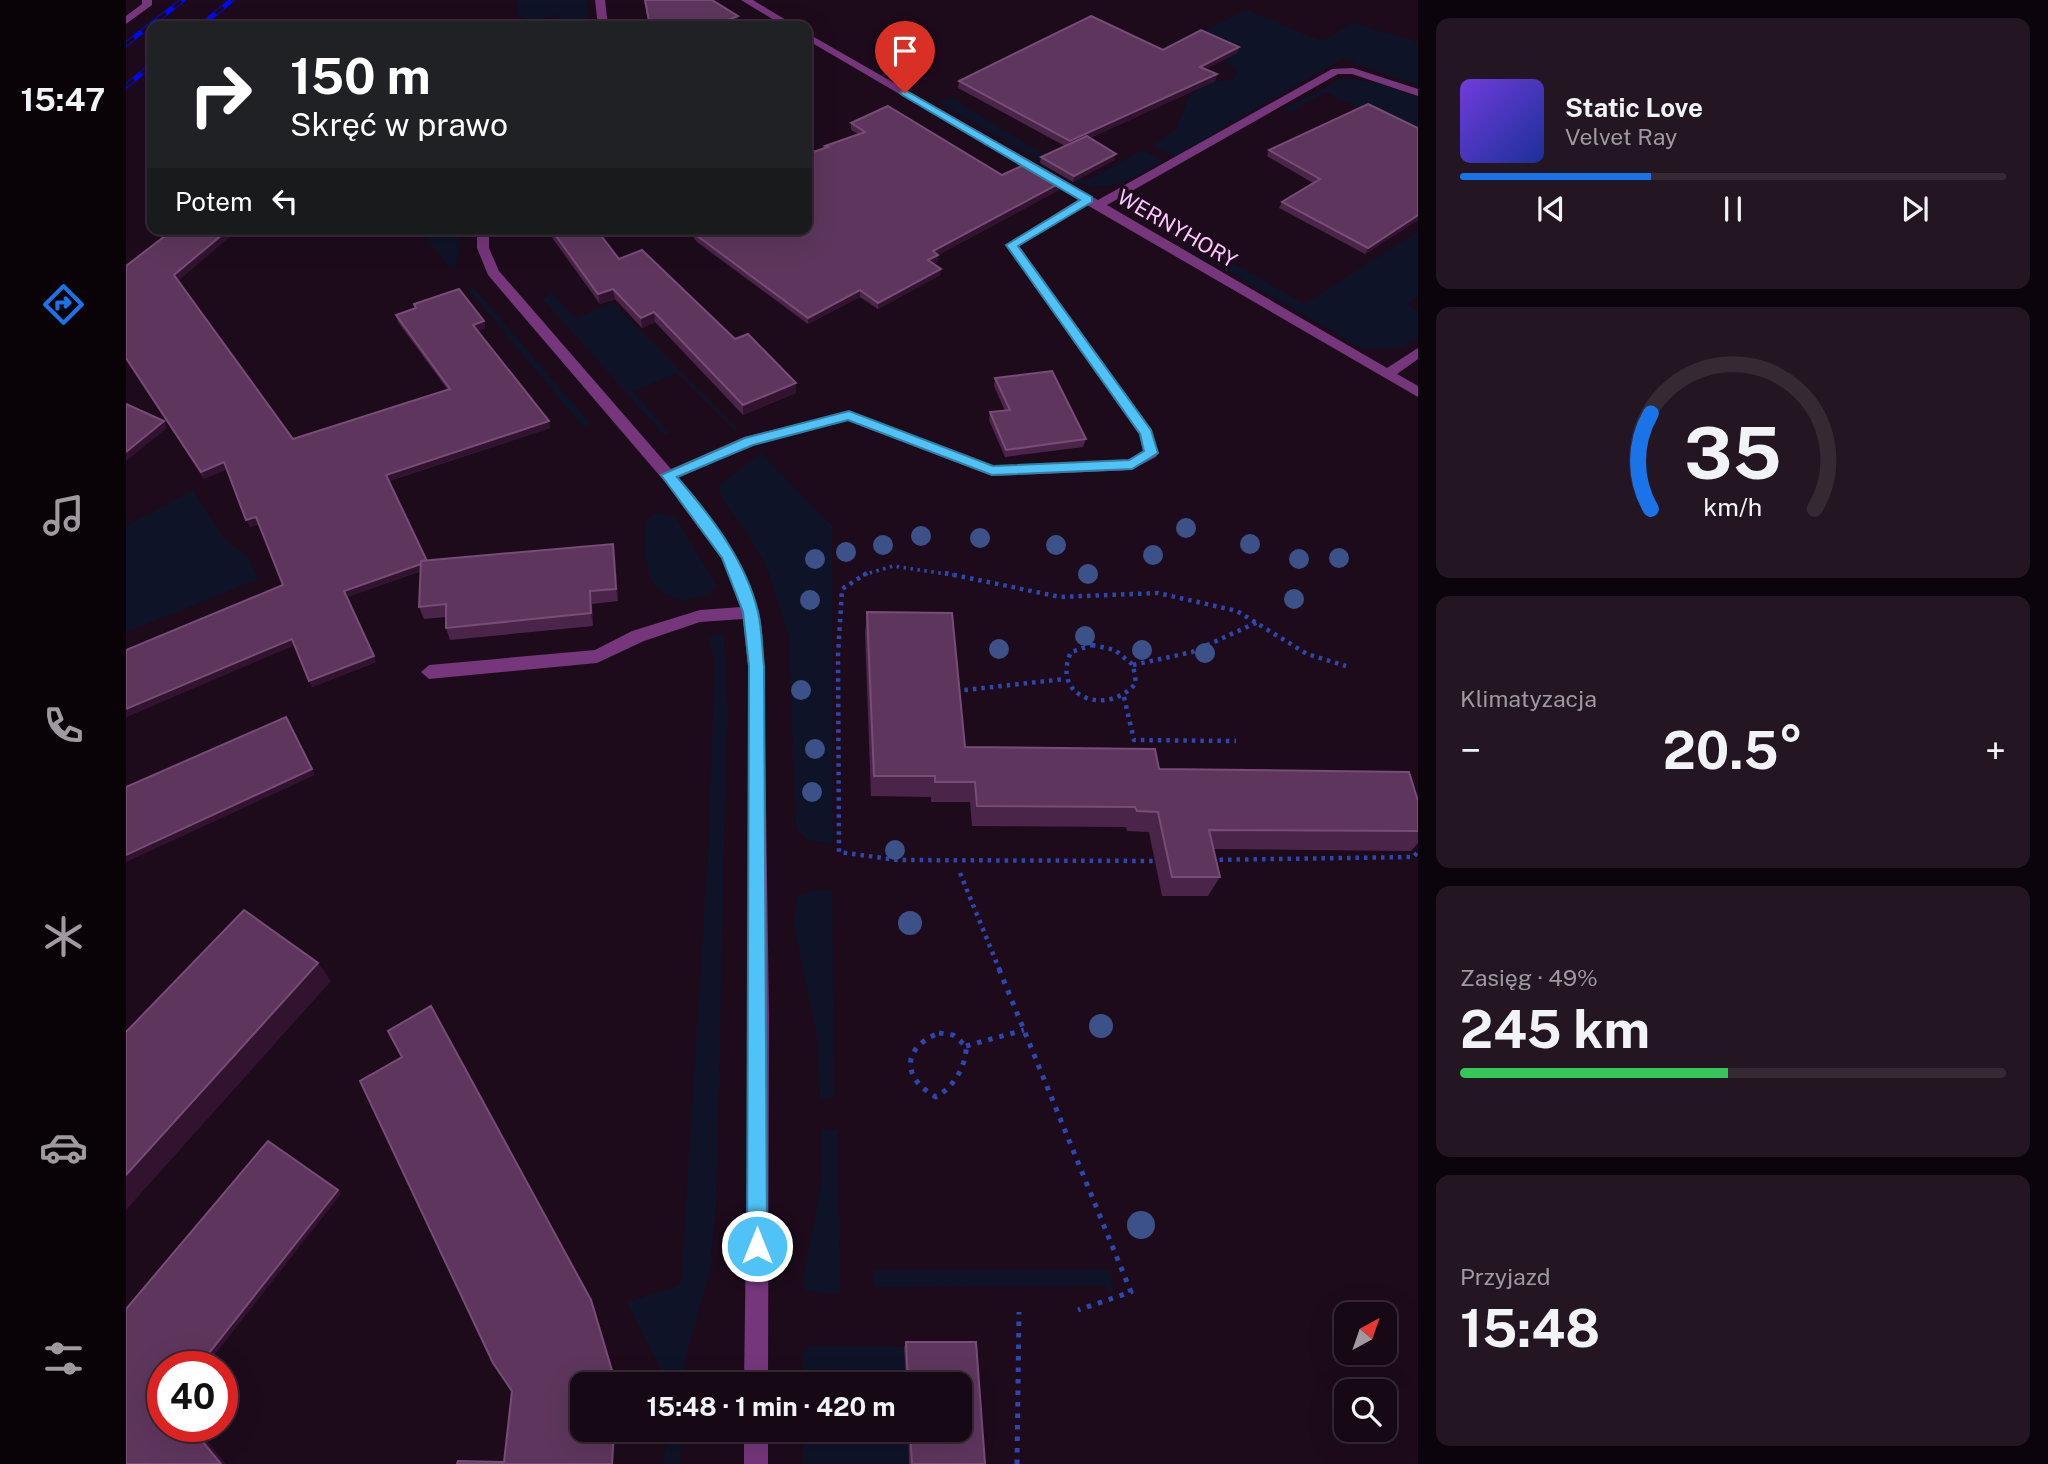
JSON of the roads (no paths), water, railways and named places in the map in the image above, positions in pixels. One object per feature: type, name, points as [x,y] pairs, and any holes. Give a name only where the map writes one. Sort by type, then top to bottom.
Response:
[{"type":"street","points":[[126,21],[147,5],[147,0]]},
{"type":"street","points":[[600,0],[602,21]]},
{"type":"street","points":[[746,0],[782,21]]},
{"type":"street","points":[[770,21],[776,18]]},
{"type":"street","name":"WERNYHORY","points":[[812,39],[1418,392]]},
{"type":"street","points":[[668,475],[749,441],[849,416],[992,471],[1132,465],[1151,453],[1146,433],[1012,245],[1336,71],[1353,71],[1418,93]]},
{"type":"street","points":[[483,235],[483,248],[493,272],[694,506],[729,556],[751,612],[756,666],[759,1016],[756,1372]]},
{"type":"street","points":[[1388,374],[1418,352]]},
{"type":"street","points":[[429,672],[597,656],[638,636],[700,616],[751,612]]},
{"type":"street","points":[[756,1442],[756,1464]]},
{"type":"railway","points":[[156,21],[183,0]]},
{"type":"railway","points":[[206,21],[232,0]]},
{"type":"railway","points":[[126,44],[147,28]]},
{"type":"railway","points":[[126,86],[147,69]]}]
